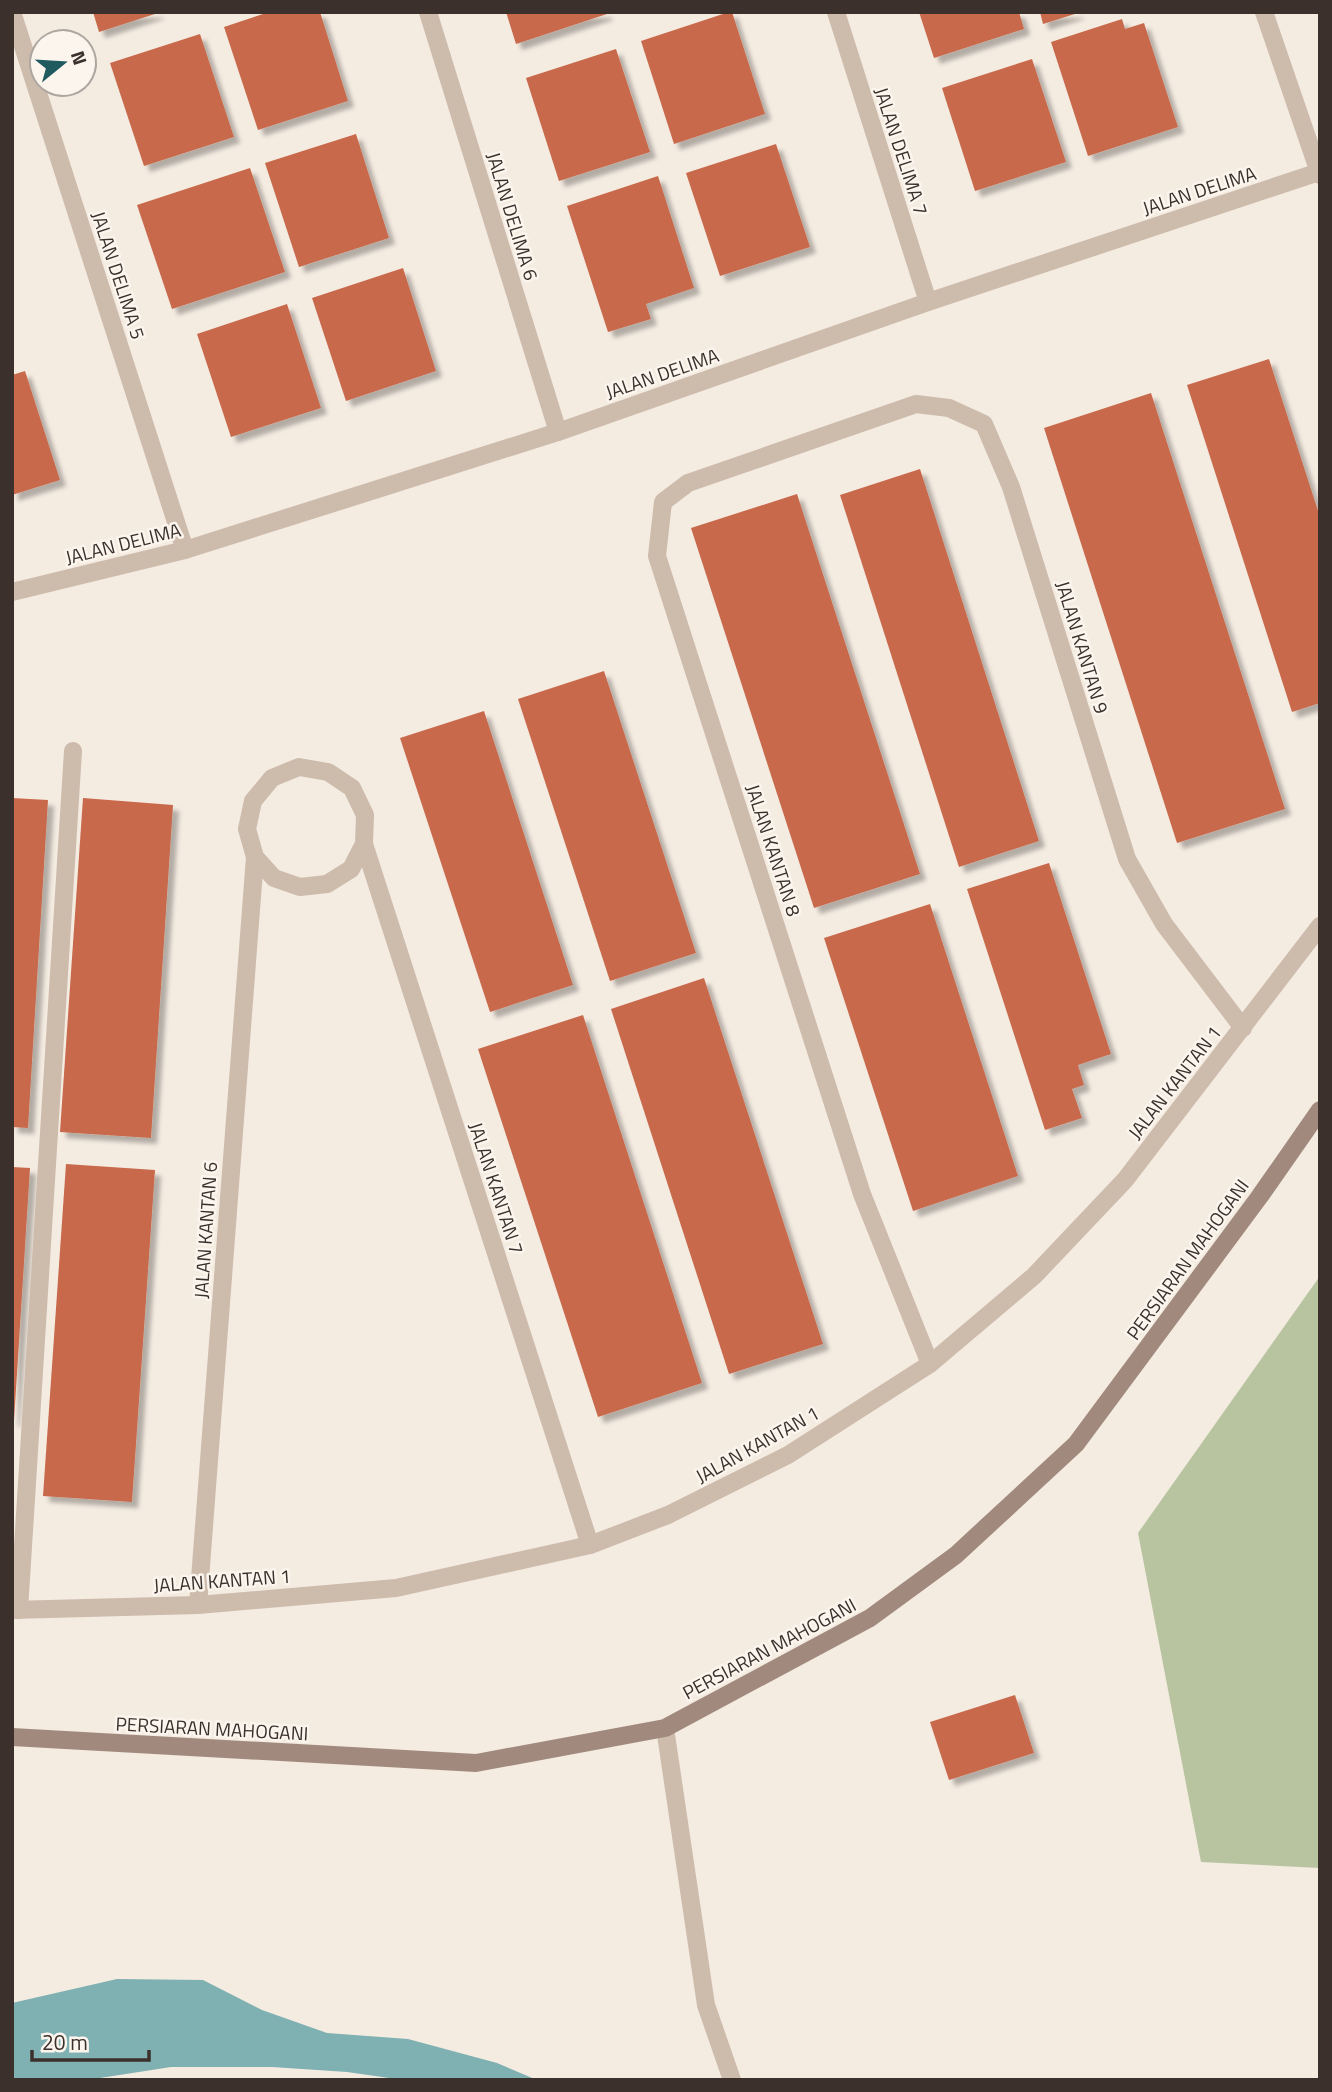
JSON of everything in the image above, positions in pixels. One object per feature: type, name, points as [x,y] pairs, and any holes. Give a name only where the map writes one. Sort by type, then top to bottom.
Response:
[{"type":"main road","name":"PERSIARAN MAHOGANI","points":[[12,1737],[476,1763],[665,1728],[870,1618],[956,1555],[1076,1444],[1260,1196],[1320,1110]]},
{"type":"street","name":"JALAN DELIMA 5","points":[[12,12],[185,550]]},
{"type":"street","name":"JALAN DELIMA 6","points":[[428,12],[558,432]]},
{"type":"street","name":"JALAN DELIMA 7","points":[[836,12],[928,302]]},
{"type":"street","points":[[1264,12],[1319,173]]},
{"type":"street","name":"JALAN DELIMA","points":[[12,592],[185,550],[558,432],[928,302],[1319,173]]},
{"type":"street","name":"JALAN KANTAN 9","points":[[815,439],[916,404],[949,408],[984,424],[1011,487],[1127,859],[1164,924],[1243,1028]]},
{"type":"street","name":"JALAN KANTAN 8","points":[[815,439],[688,483],[663,502],[657,556],[862,1194],[930,1363]]},
{"type":"street","points":[[16,1610],[73,751]]},
{"type":"street","points":[[299,767],[328,772],[352,788],[365,815],[364,845],[351,869],[327,884],[300,887],[274,878],[255,858],[247,829],[253,801],[272,778],[299,767]]},
{"type":"street","name":"JALAN KANTAN 7","points":[[364,845],[590,1545]]},
{"type":"street","name":"JALAN KANTAN 6","points":[[198,1605],[255,858]]},
{"type":"street","name":"JALAN KANTAN 1","points":[[16,1610],[198,1605],[396,1587],[590,1545],[668,1515],[788,1455],[930,1363],[1034,1276],[1125,1180],[1320,926]]},
{"type":"street","points":[[665,1728],[706,2005],[732,2080]]},
{"type":"green space","points":[[1320,1276],[1320,1868],[1201,1862],[1138,1533]]},
{"type":"water","points":[[117,1979],[203,1980],[262,2010],[327,2033],[408,2039],[497,2063],[537,2080],[403,2080],[347,2072],[272,2067],[171,2067],[87,2080],[12,2080],[12,2003]]},
{"type":"building","points":[[93,12],[158,12],[99,32]]},
{"type":"building","points":[[269,12],[320,12],[348,101],[258,130],[224,27]]},
{"type":"building","points":[[506,12],[606,12],[607,14],[516,44]]},
{"type":"building","points":[[732,12],[765,114],[674,144],[641,41]]},
{"type":"building","points":[[919,12],[1019,12],[1024,29],[934,58]]},
{"type":"building","points":[[1040,12],[1078,12],[1078,13],[1043,24]]},
{"type":"building","points":[[1122,19],[1125,29],[1144,23],[1178,127],[1088,156],[1051,42]]},
{"type":"building","points":[[200,34],[234,137],[144,166],[110,63]]},
{"type":"building","points":[[616,49],[650,152],[559,181],[526,78]]},
{"type":"building","points":[[1032,59],[1066,162],[975,191],[942,88]]},
{"type":"building","points":[[356,134],[389,238],[299,267],[265,163]]},
{"type":"building","points":[[776,144],[810,247],[720,276],[686,173]]},
{"type":"building","points":[[250,168],[285,272],[172,309],[137,205]]},
{"type":"building","points":[[658,176],[694,288],[646,304],[651,319],[608,332],[567,206]]},
{"type":"building","points":[[403,268],[436,371],[346,401],[312,298]]},
{"type":"building","points":[[287,304],[321,408],[231,437],[197,334]]},
{"type":"building","points":[[1269,359],[1320,517],[1320,703],[1292,712],[1187,385]]},
{"type":"building","points":[[25,371],[60,480],[12,495],[12,375]]},
{"type":"building","points":[[1151,393],[1285,809],[1177,843],[1044,428]]},
{"type":"building","points":[[920,469],[1039,841],[959,867],[840,495]]},
{"type":"building","points":[[797,494],[920,874],[814,908],[691,528]]},
{"type":"building","points":[[604,671],[696,953],[610,981],[518,699]]},
{"type":"building","points":[[484,711],[573,985],[490,1012],[400,738]]},
{"type":"building","points":[[12,798],[48,800],[28,1128],[12,1127]]},
{"type":"building","points":[[83,798],[173,805],[151,1138],[60,1132]]},
{"type":"building","points":[[1049,863],[1111,1054],[1078,1065],[1084,1085],[1072,1089],[1082,1118],[1045,1130],[967,889]]},
{"type":"building","points":[[930,904],[1018,1176],[913,1211],[824,938]]},
{"type":"building","points":[[704,978],[823,1344],[729,1374],[611,1009]]},
{"type":"building","points":[[583,1015],[702,1383],[598,1417],[478,1049]]},
{"type":"building","points":[[66,1164],[155,1170],[132,1502],[43,1496]]},
{"type":"building","points":[[12,1167],[30,1168],[14,1421],[12,1421]]},
{"type":"building","points":[[1015,1695],[1034,1753],[949,1780],[930,1722]]}]
